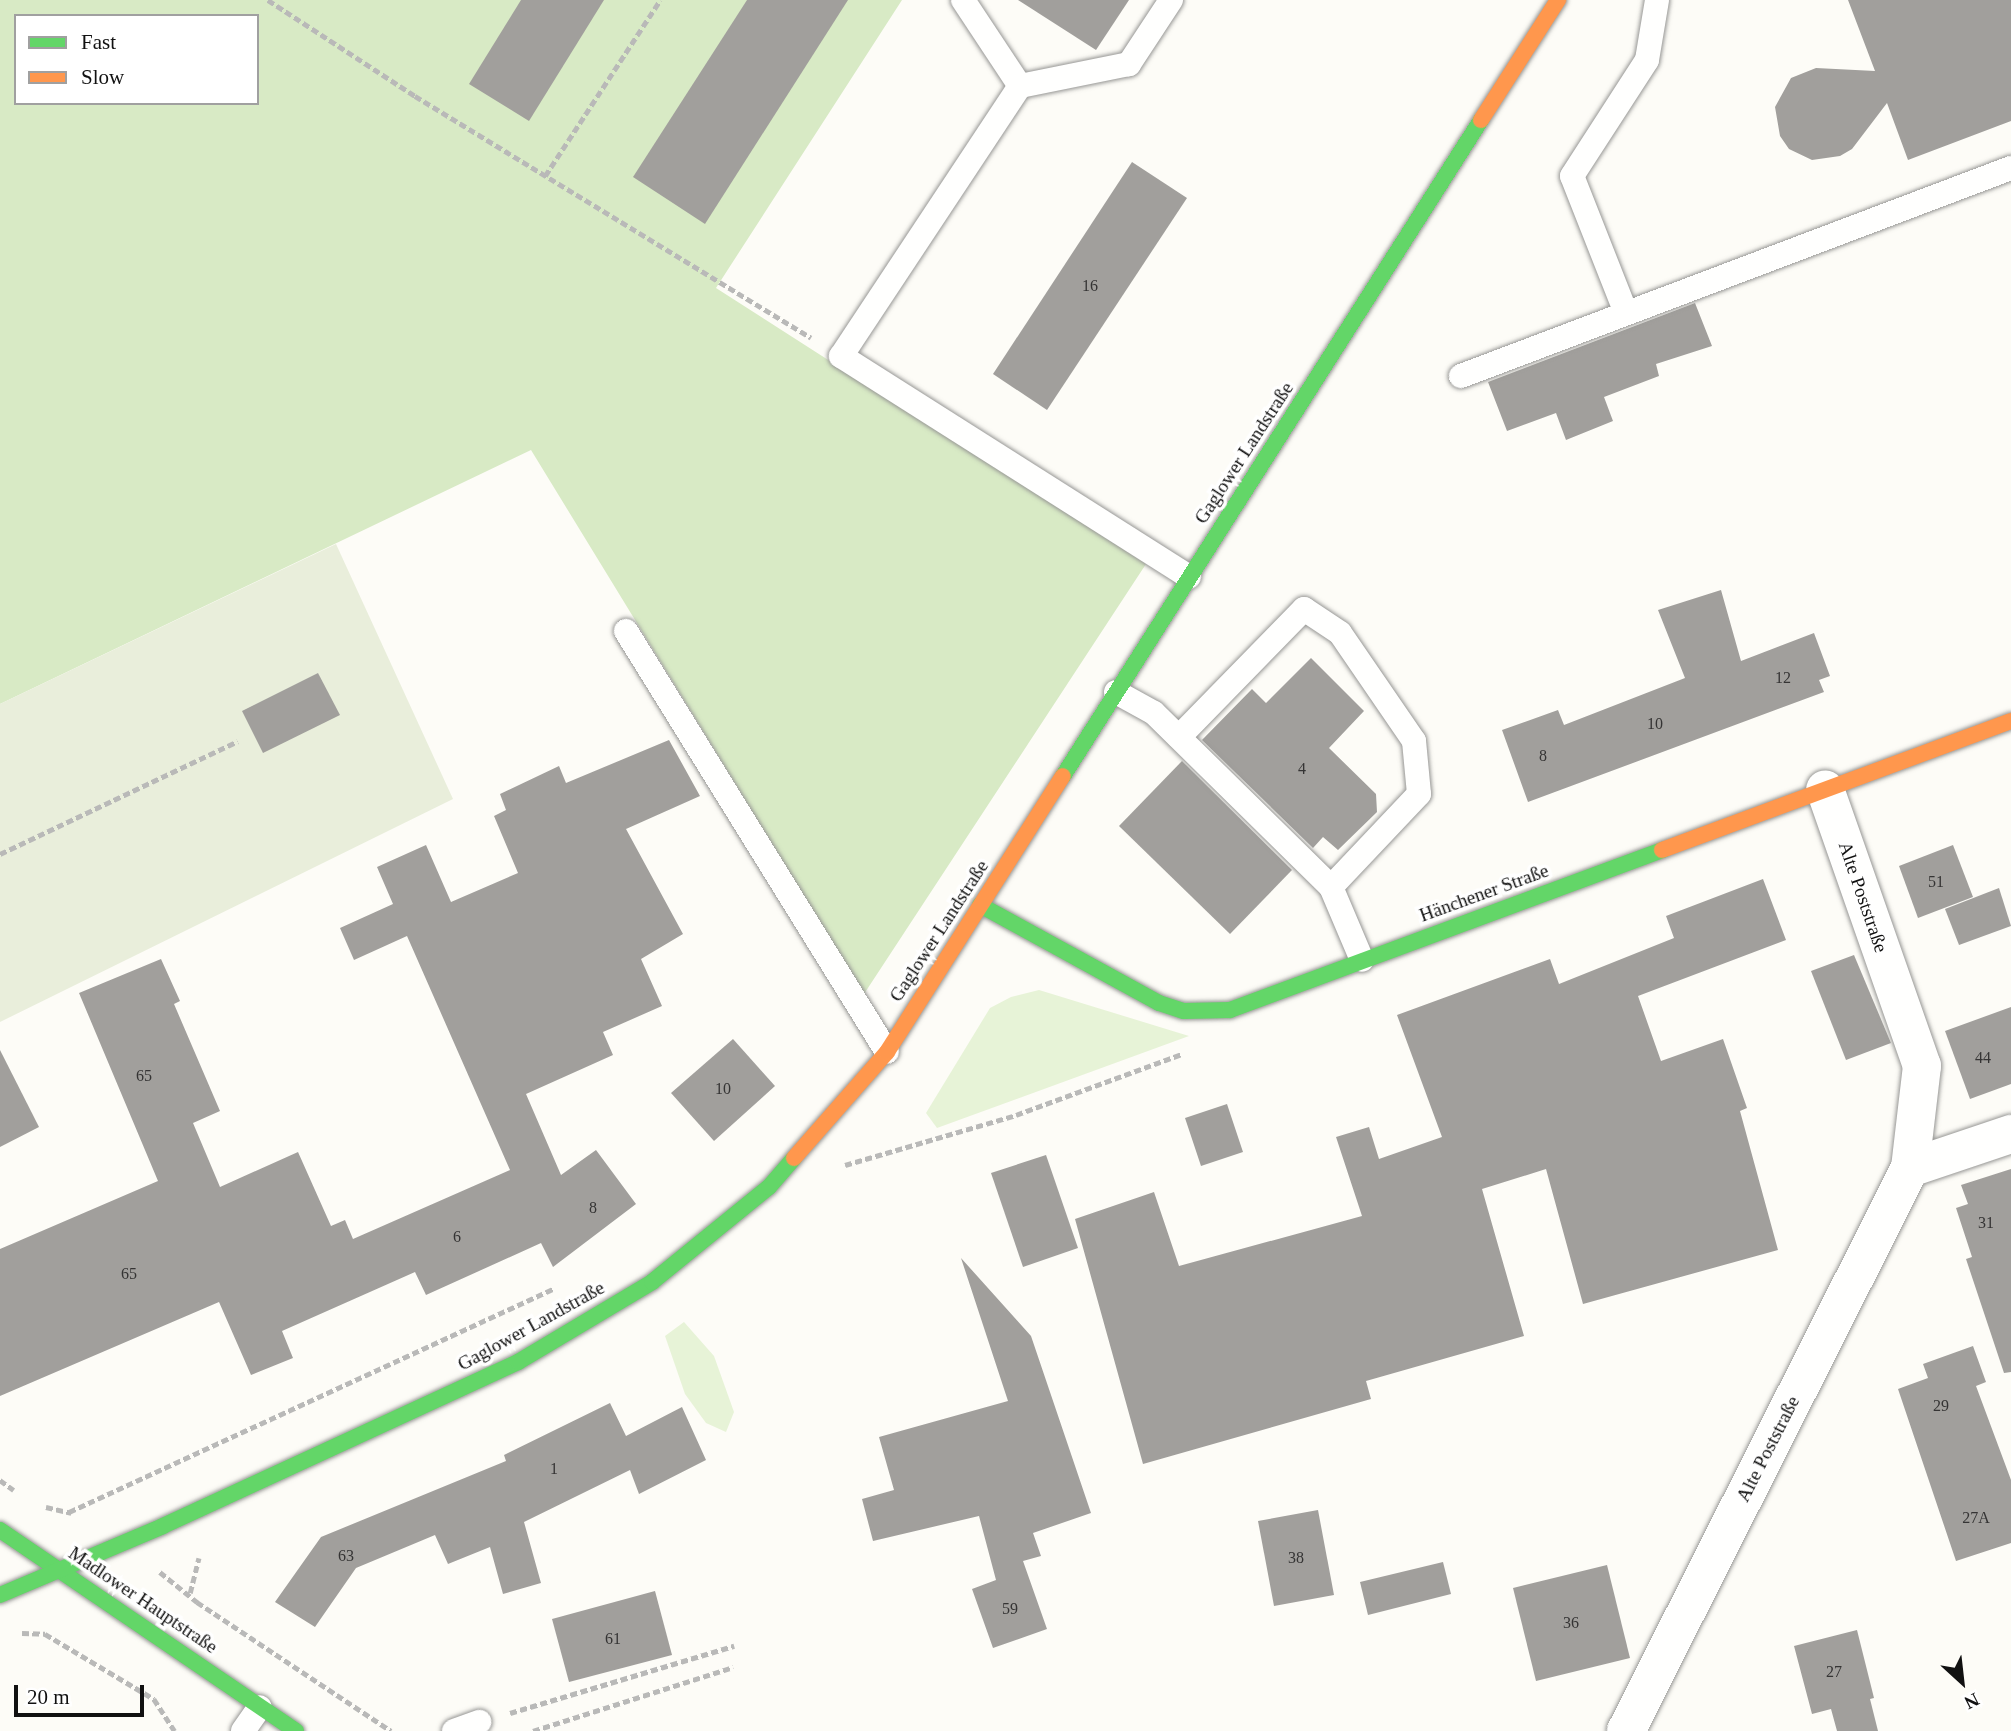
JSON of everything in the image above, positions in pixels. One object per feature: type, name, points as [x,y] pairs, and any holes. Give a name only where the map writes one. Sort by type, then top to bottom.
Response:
[{"type":"main road","name":"Gaglower Landstraße","points":[[0,1595],[518,1362],[652,1282],[769,1187],[887,1052],[1558,0]]},
{"type":"main road","name":"Hänchener Straße","points":[[980,905],[1159,1003],[1184,1011],[1230,1010],[2011,721]]},
{"type":"main road","name":"Madlower Hauptstraße","points":[[0,1530],[296,1731]]},
{"type":"street","name":"Alte Poststraße","points":[[1626,1731],[1910,1168],[1922,1066],[1825,789]]},
{"type":"street","points":[[1910,1168],[2011,1134]]},
{"type":"lane","points":[[963,0],[1020,86]]},
{"type":"lane","points":[[1171,0],[1129,64],[1020,86],[841,356],[1189,577]]},
{"type":"lane","points":[[1626,313],[1573,176],[1647,60],[1657,0]]},
{"type":"lane","points":[[1461,376],[2011,168]]},
{"type":"lane","points":[[1179,737],[1304,609],[1340,633],[1414,741],[1419,794],[1331,887]]},
{"type":"lane","points":[[626,631],[887,1052]]},
{"type":"lane","points":[[1116,692],[1154,713],[1331,887],[1362,960]]},
{"type":"lane","points":[[243,1731],[260,1707]]},
{"type":"lane","points":[[454,1731],[479,1722]]},
{"type":"path","points":[[268,0],[545,176],[841,356]]},
{"type":"path","points":[[545,176],[660,0]]},
{"type":"path","points":[[0,854],[238,740]]},
{"type":"path","points":[[835,1167],[1016,1115],[1191,1051]]},
{"type":"path","points":[[69,1512],[565,1283]]},
{"type":"path","points":[[190,1593],[391,1731]]},
{"type":"path","points":[[11,1633],[45,1634],[154,1699],[175,1731]]},
{"type":"path","points":[[479,1722],[734,1646]]},
{"type":"path","points":[[533,1731],[733,1667]]},
{"type":"green space","points":[[0,0],[902,0],[716,288],[1146,564],[864,994],[531,450],[0,704]]},
{"type":"green space","points":[[336,544],[453,799],[0,1022],[0,704]]},
{"type":"green space","points":[[1039,990],[1189,1036],[937,1128],[926,1113],[990,1008],[1011,997]]},
{"type":"green space","points":[[684,1322],[714,1356],[734,1412],[726,1432],[706,1423],[685,1394],[665,1336]]},
{"type":"building","points":[[521,0],[604,0],[529,121],[469,84]]},
{"type":"building","points":[[747,0],[848,0],[705,224],[633,177]]},
{"type":"building","points":[[1018,0],[1129,0],[1096,50]]},
{"type":"building","points":[[1848,0],[2011,0],[2011,121],[1908,160],[1887,103],[1852,149],[1840,156],[1812,160],[1789,149],[1780,136],[1775,107],[1791,78],[1816,68],[1875,71]]},
{"type":"building","points":[[1132,162],[1187,198],[1047,410],[993,374]]},
{"type":"building","points":[[1695,303],[1712,346],[1656,364],[1659,376],[1604,397],[1613,421],[1566,440],[1556,413],[1507,431],[1488,382]]},
{"type":"building","points":[[1721,590],[1741,661],[1814,633],[1830,676],[1819,680],[1824,692],[1528,802],[1502,730],[1558,710],[1564,725],[1685,678],[1658,610]]},
{"type":"building","points":[[1311,658],[1364,711],[1329,748],[1376,794],[1377,812],[1338,850],[1323,837],[1313,848],[1202,740],[1252,689],[1266,703]]},
{"type":"building","points":[[318,673],[340,715],[263,753],[242,711]]},
{"type":"building","points":[[669,740],[700,796],[626,829],[683,934],[641,959],[662,1006],[603,1032],[613,1055],[526,1094],[561,1175],[596,1150],[636,1204],[553,1267],[541,1243],[426,1295],[415,1272],[282,1331],[293,1358],[251,1375],[219,1302],[0,1396],[0,1249],[158,1181],[79,993],[161,959],[180,1001],[174,1004],[220,1111],[193,1123],[220,1187],[298,1152],[331,1226],[345,1220],[353,1239],[510,1170],[407,936],[354,960],[340,928],[393,904],[377,867],[426,845],[451,902],[518,873],[494,816],[506,810],[500,794],[559,766],[566,783]]},
{"type":"building","points":[[1182,761],[1292,870],[1230,934],[1119,826]]},
{"type":"building","points":[[1953,845],[1973,897],[1918,918],[1899,866]]},
{"type":"building","points":[[1763,879],[1786,940],[1638,996],[1661,1061],[1723,1039],[1747,1108],[1740,1111],[1778,1250],[1583,1304],[1546,1169],[1482,1189],[1524,1336],[1366,1381],[1371,1399],[1143,1464],[1075,1219],[1154,1192],[1179,1266],[1362,1216],[1336,1137],[1369,1127],[1379,1159],[1442,1137],[1397,1015],[1550,959],[1559,984],[1674,938],[1666,916]]},
{"type":"building","points":[[1999,888],[2011,926],[1959,945],[1945,909]]},
{"type":"building","points":[[1854,955],[1891,1043],[1846,1060],[1811,971]]},
{"type":"building","points":[[2011,1007],[2011,1084],[1970,1099],[1945,1031]]},
{"type":"building","points":[[733,1039],[775,1086],[714,1141],[671,1093]]},
{"type":"building","points":[[0,1050],[39,1127],[0,1147]]},
{"type":"building","points":[[1227,1104],[1243,1152],[1201,1166],[1185,1118]]},
{"type":"building","points":[[1046,1155],[1078,1248],[1023,1267],[991,1173]]},
{"type":"building","points":[[2011,1169],[2011,1372],[2004,1373],[1966,1259],[1972,1257],[1956,1208],[1968,1204],[1961,1185]]},
{"type":"building","points":[[961,1258],[1031,1336],[1091,1513],[1033,1533],[1041,1556],[1023,1561],[1047,1629],[993,1648],[972,1589],[996,1580],[979,1516],[873,1541],[862,1499],[894,1490],[879,1437],[1008,1401]]},
{"type":"building","points":[[1973,1346],[1986,1382],[1976,1386],[2011,1480],[2011,1543],[1956,1561],[1898,1389],[1928,1378],[1923,1364]]},
{"type":"building","points":[[610,1403],[626,1436],[682,1407],[706,1460],[639,1494],[630,1470],[524,1522],[541,1583],[503,1594],[490,1547],[448,1564],[435,1535],[356,1568],[315,1627],[275,1602],[321,1537],[506,1461],[504,1455]]},
{"type":"building","points":[[1318,1510],[1334,1595],[1274,1606],[1258,1521]]},
{"type":"building","points":[[1443,1562],[1451,1594],[1368,1615],[1360,1582]]},
{"type":"building","points":[[1607,1565],[1630,1658],[1536,1681],[1513,1588]]},
{"type":"building","points":[[655,1591],[672,1655],[569,1682],[552,1619]]},
{"type":"building","points":[[1857,1630],[1874,1698],[1870,1699],[1878,1731],[1837,1731],[1831,1709],[1812,1714],[1794,1646]]},
{"type":"traffic: fast","points":[[1063,776],[1481,120]]},
{"type":"traffic: fast","points":[[980,905],[1159,1003],[1184,1011],[1230,1010],[1662,850]]},
{"type":"traffic: fast","points":[[0,1595],[163,1526],[518,1362],[652,1282],[769,1187],[794,1158]]},
{"type":"traffic: fast","points":[[0,1530],[296,1731]]},
{"type":"traffic: slow","points":[[1481,120],[1558,0]]},
{"type":"traffic: slow","points":[[1662,850],[2011,721]]},
{"type":"traffic: slow","points":[[794,1158],[887,1052],[1063,776]]}]
